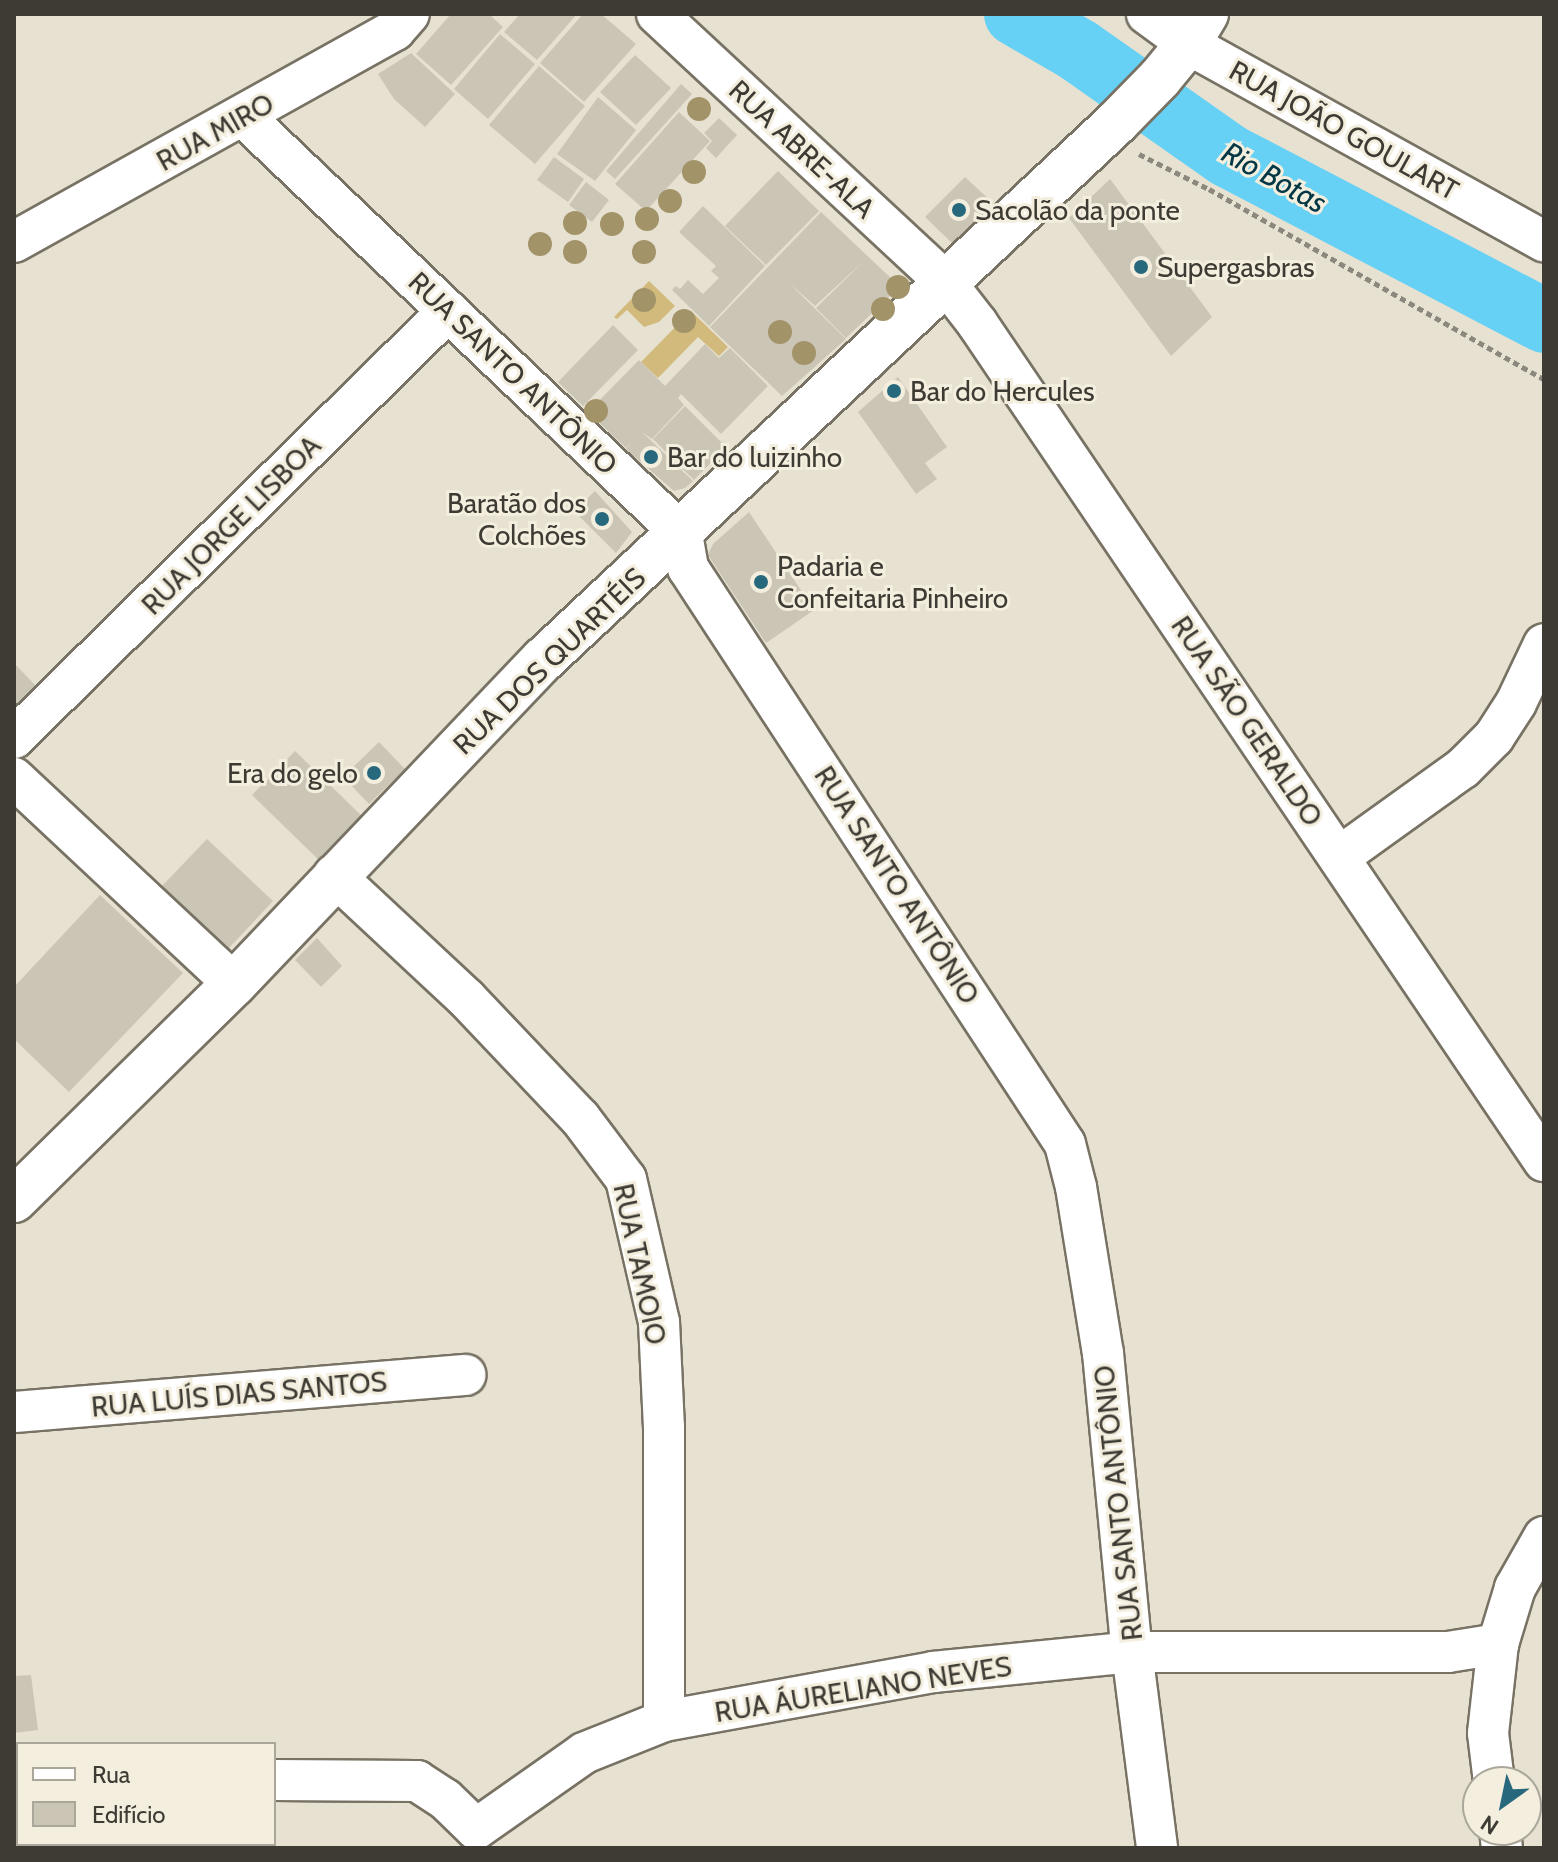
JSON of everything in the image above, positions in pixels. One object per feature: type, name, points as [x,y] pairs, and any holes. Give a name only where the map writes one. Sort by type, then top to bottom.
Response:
[{"type":"street","name":"RUA MIRO","points":[[14,242],[244,117],[395,30],[409,14]]},
{"type":"street","name":"RUA ABRE-ALA","points":[[657,14],[946,283]]},
{"type":"street","name":"RUA JOÃO GOULART","points":[[1147,14],[1197,29],[1544,241]]},
{"type":"street","name":"RUA DOS QUARTÉIS","points":[[14,1200],[234,984],[334,875],[544,659],[682,534],[1108,131],[1160,78],[1197,29]]},
{"type":"street","name":"RUA SANTO ANTÔNIO","points":[[244,117],[682,534],[688,568],[1065,1144],[1076,1187],[1103,1353],[1132,1652],[1157,1848]]},
{"type":"street","name":"RUA SÃO GERALDO","points":[[946,283],[977,323],[1544,1161]]},
{"type":"street","name":"RUA JORGE LISBOA","points":[[14,738],[448,311]]},
{"type":"street","points":[[1339,857],[1463,768],[1494,737],[1516,703],[1544,644]]},
{"type":"street","points":[[14,778],[234,984]]},
{"type":"street","name":"RUA TAMOIO","points":[[334,875],[466,998],[580,1118],[626,1179],[659,1322],[664,1427],[664,1721]]},
{"type":"street","name":"RUA LUÍS DIAS SANTOS","points":[[14,1412],[465,1375]]},
{"type":"street","points":[[1492,1766],[1488,1733],[1498,1644],[1515,1588],[1544,1537]]},
{"type":"street","name":"RUA ÁURELIANO NEVES","points":[[276,1780],[417,1781],[445,1799],[472,1838],[584,1753],[664,1721],[933,1672],[1132,1652],[1448,1652],[1498,1644]]},
{"type":"path","points":[[1108,131],[1544,379]]},
{"type":"shaded area","points":[[649,281],[675,306],[659,322],[644,327],[627,310],[617,319],[614,317]]},
{"type":"shaded area","points":[[691,311],[728,347],[719,356],[698,337],[658,378],[641,362]]},
{"type":"building","points":[[451,14],[489,14],[503,27],[451,85],[416,54]]},
{"type":"building","points":[[520,14],[577,14],[537,60],[504,32]]},
{"type":"building","points":[[583,14],[601,14],[636,44],[584,102],[540,63]]},
{"type":"building","points":[[500,34],[535,64],[488,119],[454,89]]},
{"type":"building","points":[[411,53],[455,94],[425,127],[394,99],[378,74]]},
{"type":"building","points":[[635,55],[671,88],[636,125],[600,92]]},
{"type":"building","points":[[539,66],[585,106],[535,164],[489,125]]},
{"type":"building","points":[[681,84],[692,94],[615,179],[606,171]]},
{"type":"building","points":[[598,97],[636,130],[595,181],[557,154]]},
{"type":"building","points":[[679,112],[710,141],[646,211],[615,184]]},
{"type":"building","points":[[719,118],[737,135],[716,158],[706,148],[712,141],[704,133]]},
{"type":"building","points":[[554,157],[584,179],[568,202],[537,180]]},
{"type":"building","points":[[778,171],[819,211],[766,265],[725,226]]},
{"type":"building","name":"Sacolão da ponte","points":[[965,177],[993,203],[953,244],[925,217]]},
{"type":"building","name":"Supergasbras","points":[[1110,179],[1212,317],[1171,356],[1069,218]]},
{"type":"building","points":[[586,182],[609,200],[592,222],[569,205]]},
{"type":"building","points":[[703,206],[765,266],[709,326],[672,290],[676,286],[680,289],[688,280],[703,294],[719,278],[711,271],[716,266],[679,232]]},
{"type":"building","points":[[821,212],[894,281],[892,294],[846,338],[816,308],[865,260],[815,306],[788,282],[846,339],[782,396],[710,327]]},
{"type":"building","points":[[613,325],[638,350],[583,406],[558,382]]},
{"type":"building","points":[[705,344],[719,358],[730,348],[768,386],[721,434],[681,394],[678,398],[684,405],[652,439],[642,432],[693,481],[685,488],[674,491],[626,449],[632,442],[626,448],[588,412],[639,360],[665,386]]},
{"type":"building","points":[[898,377],[947,447],[925,463],[937,479],[916,494],[858,412]]},
{"type":"building","points":[[685,406],[726,447],[694,480],[653,439]]},
{"type":"building","name":"Baratão dos Colchões","points":[[595,491],[632,532],[616,553],[574,511]]},
{"type":"building","name":"Padaria e Confeitaria Pinheiro","points":[[749,512],[814,610],[766,643],[708,555],[713,544]]},
{"type":"building","points":[[14,663],[36,686],[14,707]]},
{"type":"building","name":"Era do gelo","points":[[379,742],[405,769],[369,804],[343,777]]},
{"type":"building","points":[[295,751],[368,822],[325,866],[252,795]]},
{"type":"building","points":[[207,839],[273,901],[228,949],[162,886]]},
{"type":"building","points":[[100,895],[183,973],[69,1092],[14,1039],[14,987]]},
{"type":"building","points":[[317,938],[342,966],[321,987],[295,960]]},
{"type":"building","points":[[31,1675],[38,1730],[14,1733],[14,1676]]},
{"type":"waterway","name":"Rio Botas","points":[[1016,14],[1078,50],[1229,156],[1544,321]]},
{"type":"place","name":"Sacolão da ponte","points":[[959,210]]},
{"type":"place","name":"Supergasbras","points":[[1141,267]]},
{"type":"place","name":"Bar do Hercules","points":[[894,391]]},
{"type":"place","name":"Bar do luizinho","points":[[651,457]]},
{"type":"place","name":"Baratão dos Colchões","points":[[602,519]]},
{"type":"place","name":"Padaria e Confeitaria Pinheiro","points":[[761,582]]},
{"type":"place","name":"Era do gelo","points":[[374,773]]}]
